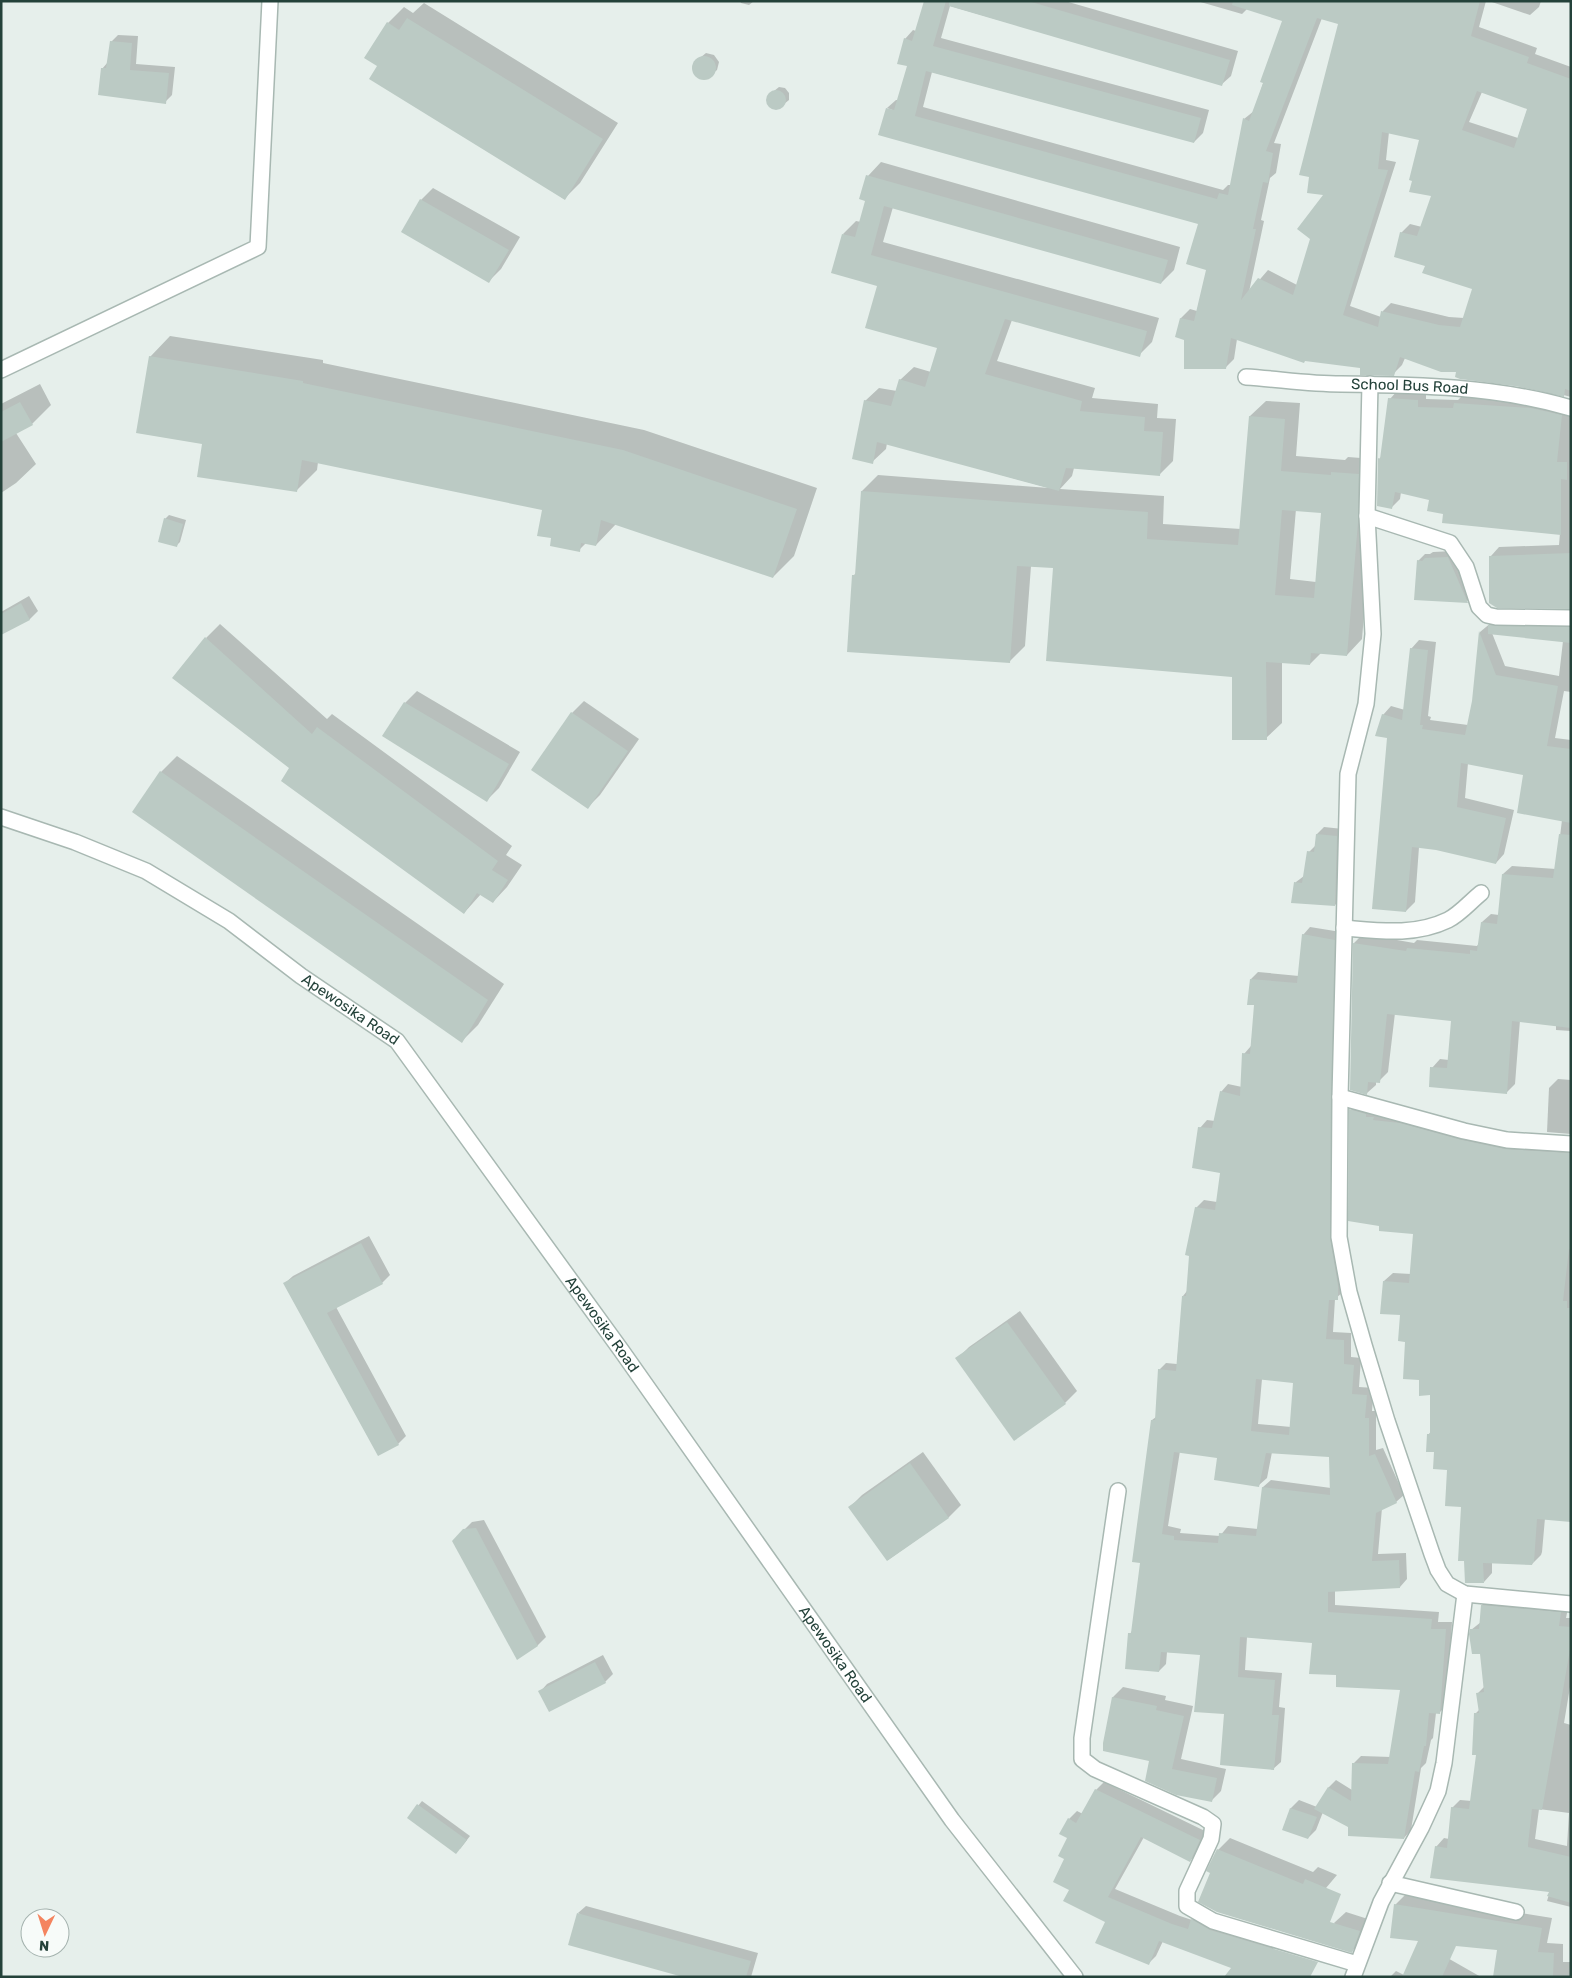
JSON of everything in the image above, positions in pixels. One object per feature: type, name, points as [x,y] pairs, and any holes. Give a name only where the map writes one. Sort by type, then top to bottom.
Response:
[{"type":"street","points":[[1,370],[258,247],[270,1]]},
{"type":"street","name":"School Bus Road","points":[[1246,377],[1339,384],[1471,390],[1520,396],[1571,408]]},
{"type":"street","points":[[1370,384],[1367,516],[1373,634],[1366,704],[1348,774],[1340,1097],[1339,1237],[1349,1292],[1387,1421],[1438,1570],[1447,1584],[1466,1594],[1571,1604]]},
{"type":"street","points":[[1367,516],[1450,543],[1466,568],[1479,607],[1486,615],[1496,617],[1571,618]]},
{"type":"street","name":"Apewosika Road","points":[[1,818],[75,842],[146,871],[229,921],[301,976],[397,1041],[621,1350],[952,1820],[1075,1977]]},
{"type":"street","points":[[1344,928],[1388,932],[1420,930],[1449,919],[1482,893]]},
{"type":"street","points":[[1340,1097],[1464,1131],[1507,1140],[1571,1144]]},
{"type":"street","points":[[1118,1491],[1082,1738],[1082,1759],[1095,1770],[1203,1817],[1213,1824],[1211,1839],[1186,1892],[1187,1906],[1213,1921],[1355,1970],[1380,1902],[1422,1828],[1438,1791],[1444,1763],[1466,1594]]},
{"type":"street","points":[[1390,1883],[1516,1912]]},
{"type":"building","points":[[924,1],[946,1],[933,46],[1201,118],[1194,143],[926,71],[915,116],[1217,199],[1219,193],[1228,195],[1243,118],[1249,121],[1263,83],[1260,82],[1282,21],[1232,5],[1233,1],[1480,1],[1471,36],[1529,57],[1527,63],[1571,79],[1571,391],[1565,389],[1564,397],[1516,386],[1460,379],[1455,377],[1456,372],[1441,372],[1400,357],[1394,376],[1360,375],[1360,368],[1305,361],[1304,363],[1231,338],[1226,369],[1184,369],[1184,340],[1175,337],[1180,318],[1194,321],[1206,270],[1186,264],[1198,224],[878,135],[886,108],[894,110],[907,66],[897,64],[904,38],[912,41]],"holes":[[[1317,18],[1338,24],[1299,175],[1309,177],[1307,193],[1323,195],[1297,229],[1310,239],[1293,295],[1258,278],[1241,300],[1256,229],[1253,229],[1263,182],[1268,183],[1273,153],[1266,151]],[[1477,91],[1527,109],[1514,148],[1462,130]],[[1382,132],[1419,140],[1409,180],[1412,181],[1409,192],[1431,196],[1417,236],[1400,232],[1394,257],[1425,266],[1422,273],[1472,289],[1460,327],[1439,325],[1381,311],[1378,327],[1343,315],[1388,170],[1378,169]]]},
{"type":"building","points":[[949,1],[1028,1],[1230,60],[1222,86],[949,6]]},
{"type":"building","points":[[407,18],[603,139],[565,200],[369,79],[377,66],[364,58],[387,22],[399,30]]},
{"type":"building","points":[[110,41],[132,43],[130,70],[169,73],[166,104],[98,95],[101,68],[106,68]]},
{"type":"building","points":[[704,56],[713,59],[716,68],[713,77],[704,80],[695,77],[692,68],[695,59]]},
{"type":"building","points":[[776,90],[783,93],[786,100],[783,107],[776,110],[769,107],[766,100],[769,93]]},
{"type":"building","points":[[866,175],[1168,260],[1161,284],[884,206],[871,255],[1147,331],[1140,357],[1005,319],[985,374],[1082,401],[1080,411],[1145,417],[1144,431],[1163,432],[1160,476],[1066,468],[1059,491],[877,442],[873,464],[852,459],[864,400],[891,406],[899,379],[925,387],[937,348],[865,328],[877,286],[831,273],[842,234],[855,237],[865,201],[859,199]]},
{"type":"building","points":[[420,199],[509,250],[489,283],[401,232]]},
{"type":"building","points":[[149,356],[303,381],[303,383],[623,450],[797,509],[773,578],[601,520],[596,546],[581,543],[580,552],[550,546],[551,538],[537,536],[542,510],[302,460],[297,492],[197,477],[202,444],[136,433]]},
{"type":"building","points":[[1388,398],[1418,400],[1418,407],[1453,408],[1454,403],[1531,408],[1562,415],[1557,462],[1567,462],[1567,480],[1561,479],[1561,535],[1442,523],[1443,514],[1427,511],[1429,500],[1395,492],[1392,509],[1377,506],[1378,458],[1380,459]]},
{"type":"building","points":[[20,402],[33,425],[1,442],[1,412]]},
{"type":"building","points":[[1249,416],[1285,419],[1281,471],[1331,475],[1331,472],[1359,474],[1358,522],[1347,656],[1311,653],[1310,665],[1266,662],[1267,740],[1232,740],[1232,677],[1046,661],[1053,568],[1017,566],[1010,663],[847,652],[852,575],[855,575],[861,491],[1148,512],[1147,539],[1238,545]],"holes":[[[1282,510],[1321,513],[1314,598],[1275,595]]]},
{"type":"building","points":[[164,518],[183,524],[177,547],[158,542]]},
{"type":"building","points":[[1571,553],[1571,609],[1497,608],[1489,603],[1489,556]]},
{"type":"building","points":[[1448,557],[1468,603],[1414,600],[1417,560]]},
{"type":"building","points":[[21,603],[30,620],[1,635],[1,614]]},
{"type":"building","points":[[1488,625],[1571,627],[1571,643],[1488,634]]},
{"type":"building","points":[[1479,631],[1496,675],[1558,686],[1547,746],[1571,749],[1571,823],[1517,813],[1523,775],[1461,763],[1457,807],[1506,818],[1496,864],[1436,850],[1412,847],[1406,912],[1372,909],[1387,738],[1375,736],[1382,714],[1402,720],[1410,648],[1428,650],[1420,725],[1423,725],[1422,729],[1465,735],[1472,701]]},
{"type":"building","points":[[205,637],[312,734],[317,727],[498,861],[492,870],[508,880],[493,903],[477,893],[464,914],[281,781],[289,768],[172,678]]},
{"type":"building","points":[[404,702],[509,764],[487,802],[382,736]]},
{"type":"building","points":[[571,712],[628,751],[588,809],[531,770]]},
{"type":"building","points":[[160,771],[488,1000],[462,1043],[132,812]]},
{"type":"building","points":[[1316,834],[1337,836],[1335,906],[1291,903],[1294,882],[1302,883],[1307,851],[1314,852]]},
{"type":"building","points":[[1559,834],[1571,835],[1571,1028],[1512,1021],[1507,1094],[1429,1087],[1430,1067],[1447,1068],[1451,1021],[1387,1014],[1380,1083],[1368,1082],[1367,1095],[1350,1090],[1353,943],[1406,951],[1407,948],[1470,954],[1470,950],[1477,951],[1481,922],[1497,924],[1502,874],[1553,878]]},
{"type":"building","points":[[1302,934],[1335,940],[1330,1237],[1338,1286],[1338,1300],[1329,1300],[1326,1339],[1344,1340],[1344,1364],[1354,1365],[1352,1394],[1367,1395],[1365,1418],[1369,1418],[1369,1456],[1375,1454],[1397,1503],[1376,1513],[1372,1561],[1399,1560],[1400,1588],[1328,1592],[1328,1612],[1432,1619],[1431,1629],[1446,1629],[1440,1714],[1429,1713],[1426,1746],[1424,1746],[1419,1772],[1415,1771],[1404,1839],[1348,1836],[1348,1827],[1314,1809],[1328,1787],[1351,1801],[1352,1763],[1388,1764],[1400,1690],[1336,1687],[1336,1675],[1309,1674],[1312,1643],[1240,1637],[1238,1677],[1275,1680],[1272,1715],[1279,1715],[1274,1770],[1220,1765],[1224,1714],[1194,1712],[1200,1655],[1161,1652],[1159,1672],[1125,1669],[1128,1633],[1131,1633],[1140,1563],[1132,1562],[1151,1420],[1155,1420],[1158,1369],[1176,1371],[1182,1296],[1186,1296],[1189,1256],[1185,1255],[1195,1207],[1215,1210],[1220,1173],[1192,1168],[1198,1127],[1212,1128],[1220,1091],[1240,1096],[1242,1053],[1250,1054],[1254,1005],[1247,1005],[1250,979],[1297,983]],"holes":[[[1256,1379],[1293,1383],[1289,1435],[1251,1431]],[[1174,1452],[1217,1458],[1214,1480],[1259,1487],[1266,1453],[1329,1457],[1330,1495],[1262,1487],[1256,1536],[1219,1533],[1218,1543],[1174,1540],[1174,1536],[1162,1534]]]},
{"type":"building","points":[[1349,1109],[1366,1114],[1366,1117],[1374,1117],[1373,1120],[1400,1123],[1462,1140],[1505,1149],[1571,1153],[1571,1250],[1569,1249],[1563,1301],[1567,1301],[1567,1308],[1571,1308],[1571,1522],[1537,1519],[1534,1562],[1532,1565],[1483,1563],[1484,1583],[1465,1583],[1464,1561],[1458,1561],[1461,1507],[1445,1506],[1447,1470],[1433,1469],[1434,1452],[1426,1452],[1427,1434],[1430,1434],[1430,1395],[1419,1396],[1419,1380],[1403,1379],[1405,1342],[1398,1341],[1400,1315],[1380,1314],[1383,1281],[1409,1283],[1413,1234],[1379,1231],[1379,1226],[1348,1221]]},
{"type":"building","points":[[361,1243],[383,1284],[327,1313],[399,1445],[378,1456],[283,1283]]},
{"type":"building","points":[[1007,1322],[1066,1404],[1014,1441],[955,1358]]},
{"type":"building","points":[[910,1463],[949,1518],[887,1561],[848,1507]]},
{"type":"building","points":[[476,1528],[538,1646],[517,1660],[452,1541],[463,1529]]},
{"type":"building","points":[[1481,1605],[1561,1612],[1559,1626],[1571,1627],[1571,1644],[1542,1810],[1532,1809],[1528,1847],[1571,1857],[1571,1903],[1547,1896],[1549,1892],[1430,1878],[1435,1846],[1447,1848],[1451,1807],[1469,1809],[1476,1755],[1472,1755],[1474,1713],[1479,1713],[1476,1693],[1484,1692],[1480,1654],[1472,1654],[1469,1634],[1470,1629],[1479,1629]]},
{"type":"building","points":[[595,1662],[606,1683],[549,1712],[538,1691]]},
{"type":"building","points":[[1112,1697],[1157,1706],[1156,1710],[1184,1716],[1172,1769],[1217,1778],[1212,1802],[1176,1795],[1145,1781],[1149,1761],[1103,1751]]},
{"type":"building","points":[[1095,1789],[1200,1840],[1190,1862],[1141,1837],[1108,1897],[1188,1929],[1191,1919],[1210,1930],[1318,1962],[1310,1977],[1224,1977],[1231,1968],[1159,1941],[1149,1965],[1095,1943],[1105,1922],[1063,1901],[1069,1890],[1053,1882],[1064,1859],[1058,1856],[1067,1838],[1059,1834],[1068,1818],[1076,1823]]},
{"type":"building","points":[[417,1804],[467,1840],[456,1854],[407,1818]]},
{"type":"building","points":[[1290,1808],[1317,1817],[1308,1839],[1282,1830]]},
{"type":"building","points":[[1217,1849],[1303,1884],[1305,1879],[1341,1894],[1330,1922],[1360,1931],[1352,1953],[1217,1912],[1198,1902],[1210,1873],[1206,1871]]},
{"type":"building","points":[[1394,1904],[1542,1928],[1538,1952],[1554,1953],[1553,1977],[1493,1977],[1497,1950],[1456,1946],[1442,1977],[1402,1977],[1418,1941],[1390,1938]]},
{"type":"building","points":[[577,1913],[751,1961],[746,1977],[683,1977],[568,1945]]}]
